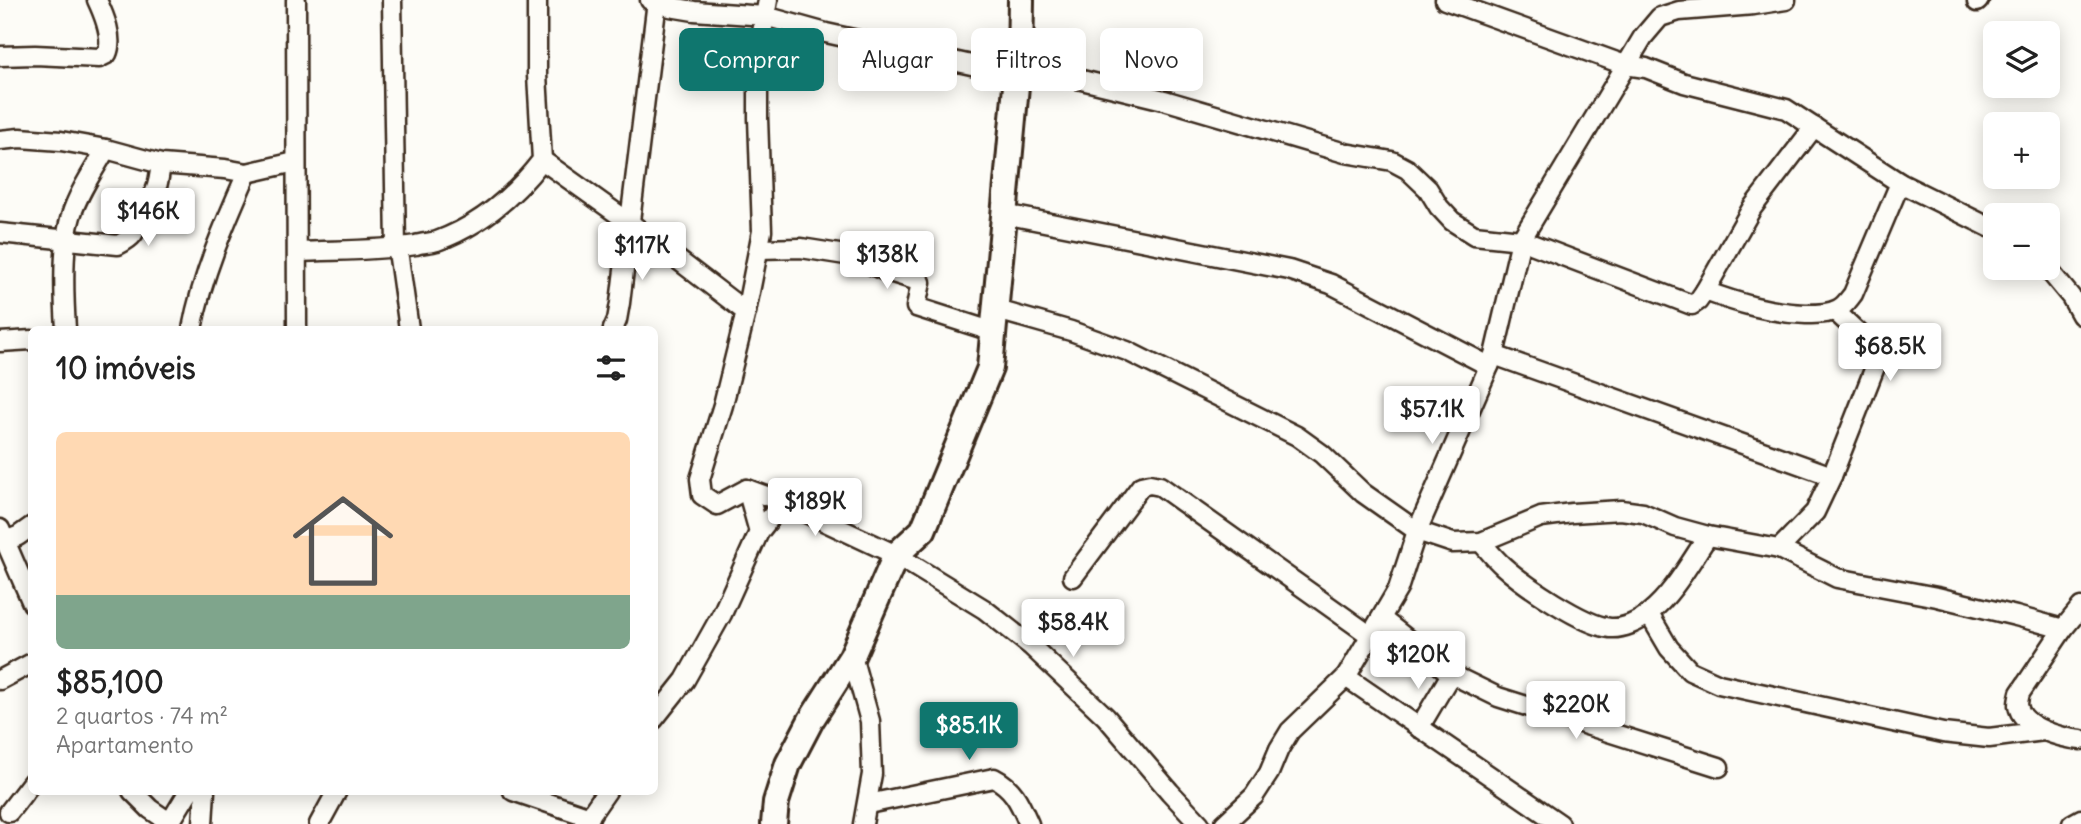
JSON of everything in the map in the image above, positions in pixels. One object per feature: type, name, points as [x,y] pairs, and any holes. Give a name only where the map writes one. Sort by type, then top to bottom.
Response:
[{"type":"street","points":[[0,56],[99,58],[107,54],[110,44],[104,13],[97,0]]},
{"type":"street","points":[[296,0],[297,326]]},
{"type":"street","points":[[392,0],[396,248],[408,326]]},
{"type":"street","points":[[298,252],[396,248],[436,241],[477,221],[529,177],[542,160],[537,75],[537,0]]},
{"type":"street","points":[[650,0],[694,11],[767,8],[826,33],[971,61]]},
{"type":"street","points":[[1020,28],[1021,0]]},
{"type":"street","points":[[1445,0],[1625,65],[1646,68],[1695,86],[1786,109],[1900,183],[1983,224]]},
{"type":"street","points":[[1224,824],[1254,796],[1290,731],[1346,677],[1382,619],[1398,589],[1417,531],[1492,361],[1521,240],[1652,24],[1660,16],[1679,11],[1786,0]]},
{"type":"street","points":[[614,326],[620,303],[630,223],[666,3]]},
{"type":"street","points":[[767,8],[758,54],[762,231],[746,312],[723,405],[700,479],[702,495],[717,505],[747,489],[783,502],[896,555],[984,609],[1031,646],[1106,717],[1200,824]]},
{"type":"street","points":[[1086,84],[1164,100],[1345,153],[1392,161],[1407,169],[1421,182],[1452,221],[1474,235],[1521,240],[1687,304],[1698,301],[1752,208],[1814,127]]},
{"type":"street","points":[[774,824],[776,802],[788,764],[811,720],[852,656],[896,555],[923,530],[990,368],[1017,91]]},
{"type":"street","points":[[0,141],[20,138],[61,141],[106,149],[161,164],[247,173],[295,162]]},
{"type":"street","points":[[66,326],[66,241],[71,215],[106,149]]},
{"type":"street","points":[[542,160],[746,312]]},
{"type":"street","points":[[0,233],[118,245],[131,239],[135,233],[141,209],[157,187],[161,164]]},
{"type":"street","points":[[192,326],[206,277],[247,173]]},
{"type":"street","points":[[1705,291],[1768,311],[1819,314],[1835,311],[1853,294],[1900,183]]},
{"type":"street","points":[[1004,214],[1289,270],[1331,284],[1492,361],[1832,476]]},
{"type":"street","points":[[759,249],[801,248],[852,256],[883,270],[921,282],[916,307],[1071,331],[1127,351],[1297,436],[1322,454],[1363,493],[1417,531],[1453,542],[1481,542],[1541,517],[1621,510],[1643,513],[1675,527],[1708,536],[1779,549],[1837,578],[1937,597],[2063,629]]},
{"type":"street","points":[[2058,280],[2081,314]]},
{"type":"street","points":[[1779,549],[1815,512],[1832,476],[1880,353],[1835,311]]},
{"type":"street","points":[[0,342],[28,340]]},
{"type":"street","points":[[1073,577],[1141,486],[1150,484],[1160,486],[1370,636]]},
{"type":"street","points":[[747,489],[759,532]]},
{"type":"street","points":[[658,709],[685,680],[738,583],[759,532],[783,502]]},
{"type":"street","points":[[28,529],[18,536],[2,535],[28,594]]},
{"type":"street","points":[[1481,542],[1504,567],[1573,614],[1596,625],[1612,628],[1629,625],[1649,614],[1675,586],[1708,536]]},
{"type":"street","points":[[2044,731],[2024,717],[2018,705],[2020,693],[2081,607]]},
{"type":"street","points":[[1649,614],[1669,648],[1690,671],[1718,684],[1942,733],[1990,738],[2044,731],[2081,740]]},
{"type":"street","points":[[1382,619],[1451,674],[1476,688],[1719,767]]},
{"type":"street","points":[[852,656],[870,721],[872,774],[863,824]]},
{"type":"street","points":[[0,680],[28,665]]},
{"type":"street","points":[[1419,728],[1451,674]]},
{"type":"street","points":[[1346,677],[1560,824]]},
{"type":"street","points":[[868,804],[994,778],[1007,784],[1017,797],[1029,824]]},
{"type":"street","points":[[9,815],[28,788]]},
{"type":"street","points":[[136,795],[170,823],[187,795]]},
{"type":"street","points":[[202,824],[205,795]]},
{"type":"street","points":[[319,824],[335,795]]},
{"type":"street","points":[[523,795],[587,821],[604,795]]},
{"type":"street","points":[[2072,824],[2081,819]]}]
